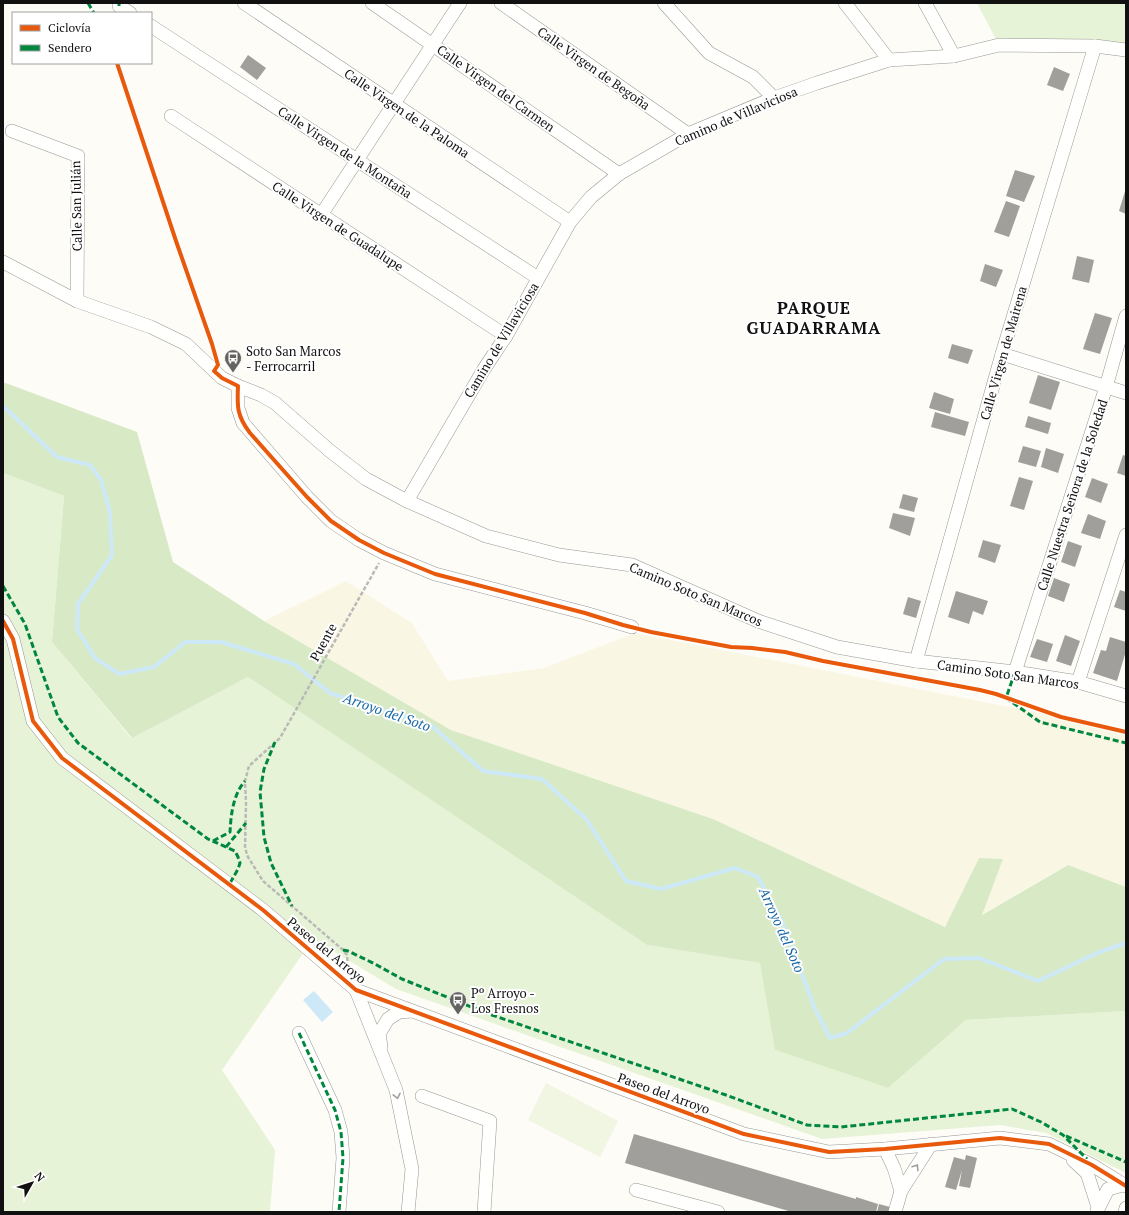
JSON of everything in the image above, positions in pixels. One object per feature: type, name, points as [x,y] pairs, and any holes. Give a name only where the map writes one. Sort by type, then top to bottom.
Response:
[{"type":"street","name":"Calle Virgen de la Paloma","points":[[244,3],[570,222]]},
{"type":"street","name":"Calle Virgen del Carmen","points":[[372,3],[619,174]]},
{"type":"street","points":[[321,215],[460,3]]},
{"type":"street","name":"Calle Virgen de Begoña","points":[[501,3],[688,134]]},
{"type":"street","points":[[664,3],[709,53],[753,77],[774,98]]},
{"type":"street","points":[[845,3],[889,60]]},
{"type":"street","points":[[925,3],[954,56]]},
{"type":"street","points":[[119,6],[128,12]]},
{"type":"street","name":"Calle Virgen de la Montaña","points":[[152,27],[538,278]]},
{"type":"street","name":"Camino de Villaviciosa","points":[[407,500],[484,369],[506,336],[570,222],[591,197],[619,174],[688,134],[774,98],[889,60],[954,56],[999,45],[1095,46],[1126,50]]},
{"type":"street","name":"Calle Virgen de Mairena","points":[[916,661],[1002,354],[1095,46]]},
{"type":"street","name":"Calle Virgen de Guadalupe","points":[[171,116],[506,336]]},
{"type":"street","name":"Calle San Julián","points":[[12,131],[78,156],[77,301]]},
{"type":"street","name":"Camino Soto San Marcos","points":[[3,262],[77,301],[151,327],[186,344],[222,378],[262,395],[275,403],[330,451],[366,479],[407,500],[486,536],[559,555],[632,565],[758,620],[837,647],[916,661],[1015,672],[1078,682],[1126,696]]},
{"type":"street","name":"Calle Nuestra Señora de la Soledad","points":[[1015,672],[1106,387],[1126,316]]},
{"type":"street","points":[[1002,354],[1126,393]]},
{"type":"street","points":[[238,386],[238,408],[243,423],[320,511],[331,521],[354,536],[384,553],[435,574],[585,613],[632,627]]},
{"type":"street","points":[[1078,682],[1126,535]]},
{"type":"street","name":"Paseo del Arroyo","points":[[3,621],[13,640],[33,721],[62,758],[263,910],[356,990],[744,1134],[828,1152],[885,1149],[1000,1138],[1049,1144],[1092,1165],[1124,1185]]},
{"type":"street","points":[[356,990],[396,1090],[412,1169],[408,1212]]},
{"type":"street","points":[[384,1059],[379,1034],[388,1019],[399,1012],[412,1010]]},
{"type":"street","points":[[299,1033],[335,1110],[341,1132],[343,1158],[338,1212]]},
{"type":"street","points":[[422,1096],[490,1121],[484,1212]]},
{"type":"street","points":[[895,1212],[901,1191],[931,1144]]},
{"type":"street","points":[[885,1149],[894,1168],[901,1191]]},
{"type":"street","points":[[1065,1152],[1087,1174],[1097,1210]]},
{"type":"street","points":[[1097,1210],[1108,1189],[1124,1185]]},
{"type":"street","points":[[636,1190],[718,1212]]},
{"type":"street","points":[[1124,1212],[1126,1208]]},
{"type":"shaded area","points":[[346,581],[412,623],[448,681],[544,668],[635,633],[1126,730],[1126,887],[1067,865],[981,915],[1003,859],[979,858],[945,927],[713,819],[451,730],[264,621]]},
{"type":"green space","points":[[977,3],[1126,3],[1126,54],[999,45]]},
{"type":"green space","points":[[3,382],[137,432],[173,562],[264,621],[451,730],[713,819],[945,927],[979,858],[1003,859],[982,915],[1068,865],[1126,887],[1126,1011],[966,1020],[888,1088],[775,1050],[760,963],[647,945],[248,677],[132,738],[52,642],[64,496],[3,473]]},
{"type":"green space","points":[[3,473],[64,496],[52,642],[131,738],[248,677],[647,945],[761,963],[775,1050],[888,1088],[966,1020],[1126,1011],[1126,1173],[1046,1133],[1000,1125],[822,1139],[396,989],[313,939],[222,1070],[275,1150],[270,1212],[3,1212]]},
{"type":"green space","points":[[546,1083],[618,1121],[600,1157],[528,1120]]},
{"type":"water","points":[[314,991],[333,1012],[322,1022],[303,1000]]},
{"type":"building","points":[[248,55],[266,68],[257,80],[240,67]]},
{"type":"building","points":[[1054,67],[1070,74],[1063,91],[1047,85]]},
{"type":"building","points":[[1015,170],[1035,176],[1024,202],[1006,196]]},
{"type":"building","points":[[1126,188],[1126,214],[1119,211]]},
{"type":"building","points":[[1006,201],[1020,206],[1009,237],[994,232]]},
{"type":"building","points":[[1077,256],[1094,260],[1089,283],[1072,279]]},
{"type":"building","points":[[985,264],[1003,270],[996,287],[980,281]]},
{"type":"building","points":[[1095,313],[1112,318],[1100,354],[1083,349]]},
{"type":"building","points":[[952,344],[973,350],[968,364],[948,358]]},
{"type":"building","points":[[1038,375],[1060,382],[1051,410],[1029,403]]},
{"type":"building","points":[[934,392],[954,399],[950,414],[929,408]]},
{"type":"building","points":[[935,412],[969,422],[965,436],[931,427]]},
{"type":"building","points":[[1028,416],[1051,423],[1048,434],[1025,427]]},
{"type":"building","points":[[1023,446],[1041,451],[1036,467],[1018,462]]},
{"type":"building","points":[[1046,448],[1064,454],[1058,473],[1041,467]]},
{"type":"building","points":[[1123,455],[1126,456],[1126,476],[1117,473]]},
{"type":"building","points":[[1019,477],[1033,481],[1024,510],[1010,506]]},
{"type":"building","points":[[1092,478],[1108,484],[1101,503],[1085,497]]},
{"type":"building","points":[[903,494],[918,498],[914,512],[899,508]]},
{"type":"building","points":[[893,513],[915,518],[910,536],[889,528]]},
{"type":"building","points":[[1088,514],[1106,521],[1100,539],[1081,533]]},
{"type":"building","points":[[983,540],[1001,545],[995,563],[978,557]]},
{"type":"building","points":[[1068,541],[1082,546],[1075,567],[1061,562]]},
{"type":"building","points":[[1054,578],[1070,584],[1064,602],[1048,596]]},
{"type":"building","points":[[1120,590],[1126,592],[1126,611],[1114,607]]},
{"type":"building","points":[[956,591],[988,601],[983,615],[973,611],[969,624],[948,617]]},
{"type":"building","points":[[908,597],[921,601],[916,618],[903,614]]},
{"type":"building","points":[[1065,635],[1080,641],[1071,666],[1056,661]]},
{"type":"building","points":[[1110,637],[1126,642],[1126,651],[1117,681],[1093,673],[1101,650],[1106,651]]},
{"type":"building","points":[[1037,639],[1053,644],[1047,662],[1030,657]]},
{"type":"building","points":[[634,1134],[856,1199],[856,1197],[878,1204],[876,1212],[792,1212],[625,1163]]},
{"type":"building","points":[[966,1155],[977,1158],[970,1188],[959,1186],[962,1170],[956,1190],[945,1187],[954,1157],[965,1160]]},
{"type":"building","points":[[879,1204],[890,1207],[889,1212],[877,1212]]},
{"type":"waterway","name":"Arroyo del Soto","points":[[3,406],[57,457],[90,465],[101,480],[110,512],[112,555],[78,604],[77,629],[95,658],[119,674],[154,667],[185,642],[221,642],[294,664],[330,693],[432,726],[483,771],[542,779],[586,819],[626,881],[661,889],[735,868],[758,877],[782,922],[815,1009],[830,1038],[847,1033],[944,959],[979,958],[1038,981],[1097,953],[1126,943]]},
{"type":"marked path","points":[[88,3],[93,12]]},
{"type":"marked path","points":[[3,586],[25,624],[58,717],[78,743],[208,839],[235,851],[240,863],[229,885]]},
{"type":"marked path","points":[[1015,672],[1006,698],[1040,722],[1126,743]]},
{"type":"marked path","points":[[275,742],[264,769],[260,792],[264,837],[271,863],[292,906]]},
{"type":"marked path","points":[[213,841],[230,832],[235,799],[245,781]]},
{"type":"marked path","points":[[226,847],[246,823]]},
{"type":"marked path","points":[[343,950],[375,964],[402,979],[489,1014],[726,1095],[807,1125],[841,1127],[1012,1109],[1041,1122],[1063,1135],[1087,1159]]},
{"type":"marked path","points":[[299,1033],[335,1110],[341,1132],[343,1158],[339,1212]]},
{"type":"marked path","points":[[1066,1136],[1126,1162]]},
{"type":"cycle path","points":[[117,64],[212,344],[218,365],[214,371],[222,378],[238,386],[240,416],[250,433],[307,497],[331,521],[359,540],[384,553],[435,574],[585,613],[623,625],[651,632],[731,647],[785,652],[823,661],[980,690],[996,694],[1061,717],[1126,732]]},
{"type":"cycle path","points":[[3,621],[13,639],[33,721],[62,758],[263,910],[356,990],[744,1134],[829,1152],[885,1149],[1000,1138],[1049,1144],[1092,1165],[1126,1186]]},
{"type":"place","name":"Soto San Marcos - Ferrocarril","points":[[233,373]]},
{"type":"place","name":"Pº Arroyo - Los Fresnos","points":[[458,1015]]},
{"type":"district","name":"PARQUE GUADARRAMA","points":[[814,318]]}]
